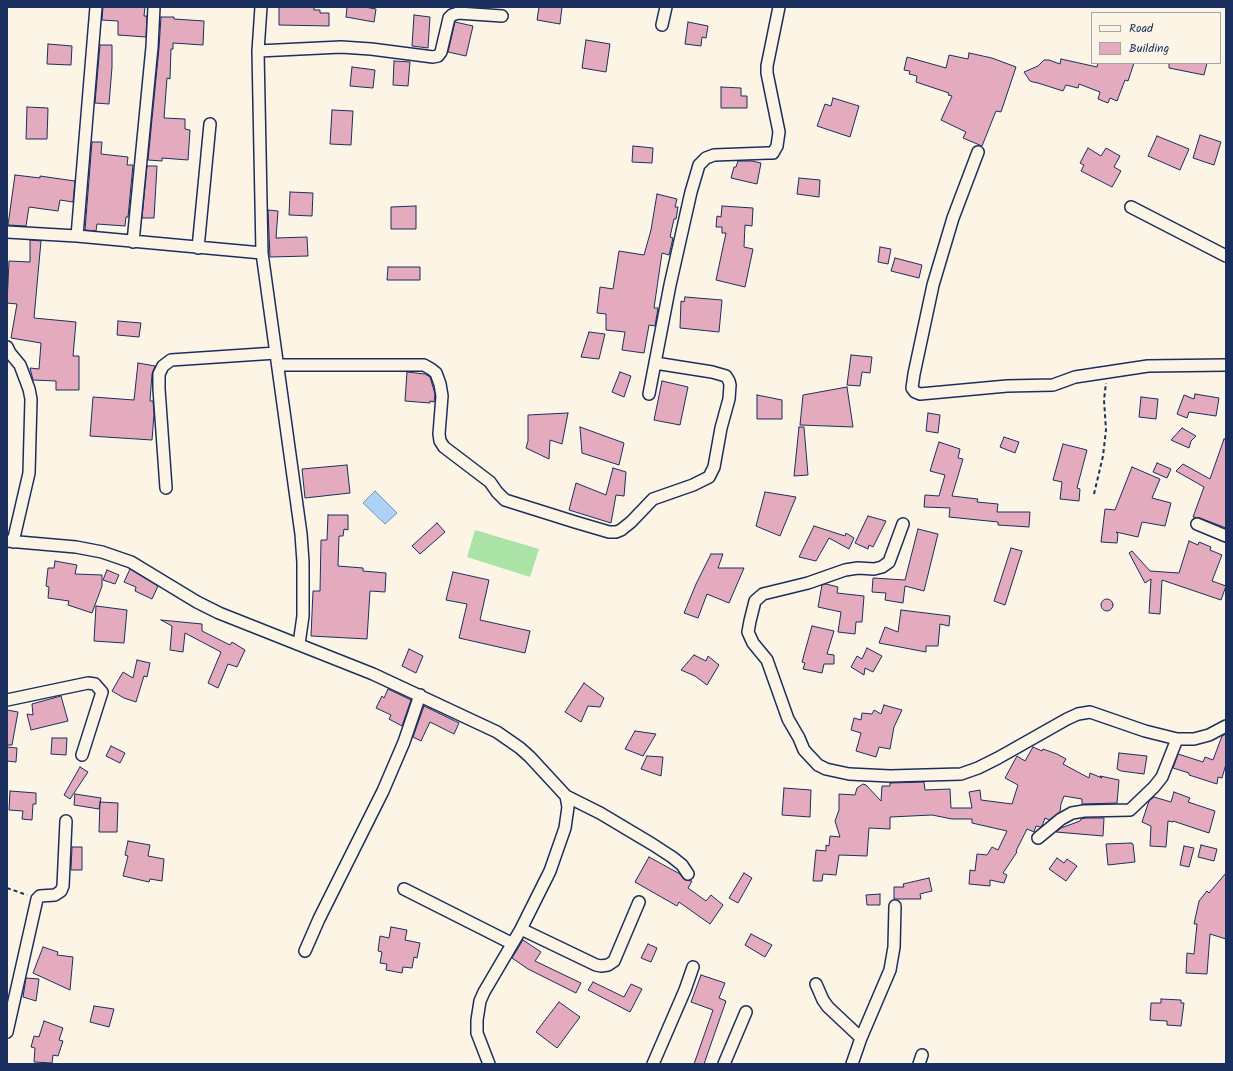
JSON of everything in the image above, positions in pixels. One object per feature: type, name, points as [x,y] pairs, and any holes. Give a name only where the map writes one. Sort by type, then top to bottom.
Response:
[{"type":"street","points":[[77,236],[96,7]]},
{"type":"street","points":[[133,242],[152,47],[154,7]]},
{"type":"street","points":[[261,7],[258,51],[262,253],[301,534],[303,562],[303,616],[299,644]]},
{"type":"street","points":[[662,25],[666,7]]},
{"type":"street","points":[[649,394],[670,285],[699,165],[706,158],[714,155],[773,153],[777,146],[778,132],[768,80],[767,66],[779,7]]},
{"type":"street","points":[[258,51],[341,47],[371,49],[434,57],[438,56],[441,52],[449,18],[452,15],[458,13],[502,16]]},
{"type":"street","points":[[198,248],[210,124]]},
{"type":"street","points":[[978,152],[953,218],[933,285],[914,374],[913,391],[920,394],[1007,386],[1053,385],[1075,377],[1148,366],[1226,365]]},
{"type":"street","points":[[1131,207],[1226,256]]},
{"type":"street","points":[[7,232],[77,236],[262,253]]},
{"type":"street","points":[[7,347],[20,365],[31,399],[29,473],[10,542],[76,547],[118,556],[131,562],[218,613],[373,674],[497,732],[530,757],[566,796],[600,813],[652,844],[682,865],[688,874]]},
{"type":"street","points":[[166,488],[159,389],[159,374],[163,366],[171,360],[276,353]]},
{"type":"street","points":[[278,365],[424,365],[436,373],[440,384],[442,396],[439,434],[440,441],[444,447],[490,482],[505,500],[609,532],[616,532],[631,522],[653,499],[694,485],[709,477],[714,467],[721,428],[729,398],[729,381],[726,376],[712,372],[655,363]]},
{"type":"street","points":[[903,524],[889,562],[882,567],[874,569],[858,568],[845,570],[808,583],[763,594],[755,601],[748,632],[753,643],[767,660],[788,719],[804,750],[818,765],[826,769],[849,774],[890,776],[961,774],[978,768],[998,758],[1067,719],[1078,714],[1090,712],[1145,731],[1176,738],[1194,739],[1209,735],[1226,726]]},
{"type":"street","points":[[1197,524],[1226,536]]},
{"type":"street","points":[[7,700],[88,683],[95,684],[102,692],[82,755]]},
{"type":"street","points":[[305,951],[319,919],[383,791],[404,742],[420,695]]},
{"type":"street","points":[[1038,838],[1061,819],[1072,813],[1084,811],[1130,810],[1162,777],[1176,738]]},
{"type":"street","points":[[489,1064],[478,1035],[477,1027],[479,1008],[484,992],[521,929],[550,871],[563,838],[568,807],[566,796]]},
{"type":"street","points":[[7,1032],[37,899],[40,896],[55,894],[61,891],[63,886],[66,821]]},
{"type":"street","points":[[404,888],[512,943]]},
{"type":"street","points":[[521,929],[596,965],[608,965],[614,961],[640,902]]},
{"type":"street","points":[[852,1064],[891,965],[895,936],[895,906]]},
{"type":"street","points":[[653,1064],[685,990],[693,967]]},
{"type":"street","points":[[816,984],[828,1007],[861,1038]]},
{"type":"street","points":[[724,1064],[746,1012]]},
{"type":"path","points":[[1094,494],[1103,456],[1106,430],[1104,400],[1107,372]]},
{"type":"path","points":[[7,888],[37,899]]},
{"type":"green space","points":[[475,530],[539,549],[530,577],[467,557]]},
{"type":"water","points":[[375,491],[397,513],[385,524],[363,503]]},
{"type":"building","points":[[103,7],[145,7],[144,16],[147,16],[146,37],[118,35],[118,21],[102,20]]},
{"type":"building","points":[[279,7],[314,7],[314,10],[320,10],[320,13],[329,13],[329,26],[279,25]]},
{"type":"building","points":[[347,7],[365,7],[376,9],[374,22],[346,17]]},
{"type":"building","points":[[539,7],[562,7],[560,24],[537,20]]},
{"type":"building","points":[[414,15],[430,17],[428,48],[412,46]]},
{"type":"building","points":[[161,17],[174,17],[174,19],[204,21],[203,45],[173,43],[173,49],[171,49],[170,79],[167,78],[164,118],[185,119],[185,129],[190,130],[188,160],[162,158],[162,161],[148,160]]},
{"type":"building","points":[[455,22],[473,26],[466,56],[448,52]]},
{"type":"building","points":[[688,22],[708,26],[706,38],[702,37],[701,46],[685,44]]},
{"type":"building","points":[[586,40],[610,44],[606,72],[582,68]]},
{"type":"building","points":[[48,44],[72,46],[71,65],[47,64]]},
{"type":"building","points":[[100,45],[112,45],[109,104],[95,103]]},
{"type":"building","points":[[969,53],[992,58],[1016,67],[1001,112],[996,111],[982,146],[963,138],[966,132],[941,120],[952,96],[948,95],[949,93],[916,82],[917,76],[909,74],[910,71],[904,70],[907,57],[946,68],[949,55],[968,59]]},
{"type":"building","points":[[1061,59],[1097,67],[1098,64],[1134,64],[1128,81],[1125,80],[1117,101],[1110,98],[1108,103],[1098,99],[1100,92],[1079,84],[1078,88],[1066,85],[1063,91],[1030,81],[1024,72],[1038,66],[1044,60],[1049,60],[1060,64]]},
{"type":"building","points":[[394,61],[410,62],[408,86],[393,85]]},
{"type":"building","points":[[1169,64],[1207,64],[1204,75],[1169,68]]},
{"type":"building","points":[[352,67],[375,70],[373,88],[350,86]]},
{"type":"building","points":[[721,87],[741,88],[741,96],[747,96],[747,108],[721,108]]},
{"type":"building","points":[[833,98],[859,106],[850,137],[817,126],[825,104],[831,106]]},
{"type":"building","points":[[27,107],[48,108],[47,139],[26,139]]},
{"type":"building","points":[[332,110],[353,111],[351,145],[330,144]]},
{"type":"building","points":[[1200,135],[1221,142],[1214,165],[1193,158]]},
{"type":"building","points":[[1157,136],[1189,149],[1180,170],[1148,156]]},
{"type":"building","points":[[92,142],[102,142],[101,154],[128,157],[127,165],[133,165],[128,217],[126,217],[125,226],[97,224],[96,231],[85,230]]},
{"type":"building","points":[[633,146],[653,148],[652,163],[632,162]]},
{"type":"building","points":[[1088,148],[1101,156],[1106,148],[1120,156],[1114,167],[1121,171],[1112,187],[1081,171],[1084,165],[1080,163]]},
{"type":"building","points":[[738,161],[752,161],[761,163],[757,184],[731,178],[734,167],[736,167]]},
{"type":"building","points":[[147,166],[157,166],[154,218],[142,218]]},
{"type":"building","points":[[15,175],[40,178],[40,176],[75,181],[73,202],[60,200],[58,211],[29,207],[26,226],[8,225]]},
{"type":"building","points":[[799,178],[820,180],[819,197],[797,194]]},
{"type":"building","points":[[290,192],[313,193],[312,216],[289,215]]},
{"type":"building","points":[[657,194],[677,199],[675,207],[678,207],[670,237],[673,238],[669,255],[662,253],[654,308],[658,308],[655,326],[649,325],[644,353],[622,350],[625,332],[606,330],[606,314],[597,313],[600,287],[613,289],[619,251],[644,255],[651,230]]},
{"type":"building","points":[[416,206],[416,229],[391,229],[391,207]]},
{"type":"building","points":[[722,206],[753,208],[752,226],[745,225],[744,247],[753,249],[745,287],[716,280],[726,233],[722,233],[722,227],[716,227],[717,216],[721,217]]},
{"type":"building","points":[[268,210],[278,211],[276,238],[307,237],[308,256],[270,257]]},
{"type":"building","points":[[30,240],[41,241],[34,318],[76,322],[73,356],[79,356],[79,390],[56,390],[56,381],[33,380],[30,368],[39,369],[41,343],[11,338],[17,304],[7,303],[9,261],[30,262]]},
{"type":"building","points":[[880,247],[891,249],[888,264],[878,262]]},
{"type":"building","points":[[895,258],[922,265],[919,278],[891,271]]},
{"type":"building","points":[[388,267],[420,267],[420,280],[387,280]]},
{"type":"building","points":[[685,297],[722,300],[719,332],[680,328],[681,301],[684,302]]},
{"type":"building","points":[[118,321],[141,323],[139,337],[117,335]]},
{"type":"building","points":[[589,332],[605,334],[599,359],[581,357]]},
{"type":"building","points":[[851,355],[872,357],[870,373],[862,372],[860,386],[847,385]]},
{"type":"building","points":[[138,363],[155,366],[152,374],[150,401],[153,401],[154,414],[152,440],[90,436],[93,397],[134,400]]},
{"type":"building","points":[[407,372],[425,374],[430,377],[435,394],[434,402],[405,401]]},
{"type":"building","points":[[620,372],[631,376],[624,397],[612,392]]},
{"type":"building","points":[[662,381],[688,387],[680,425],[654,420]]},
{"type":"building","points":[[847,387],[853,427],[800,425],[803,395]]},
{"type":"building","points":[[1195,394],[1219,398],[1216,416],[1189,412],[1187,418],[1177,414],[1184,395],[1194,399]]},
{"type":"building","points":[[757,395],[782,400],[782,419],[757,419]]},
{"type":"building","points":[[1141,397],[1158,399],[1156,419],[1139,417]]},
{"type":"building","points":[[568,413],[562,444],[550,440],[549,459],[526,448],[528,441],[528,415]]},
{"type":"building","points":[[928,413],[940,415],[938,433],[926,431]]},
{"type":"building","points":[[580,427],[624,443],[619,465],[582,453]]},
{"type":"building","points":[[799,427],[804,427],[808,475],[794,476]]},
{"type":"building","points":[[1182,428],[1196,436],[1191,441],[1189,448],[1171,440]]},
{"type":"building","points":[[1004,437],[1019,442],[1015,453],[1000,447]]},
{"type":"building","points":[[1224,439],[1226,439],[1226,528],[1200,518],[1193,517],[1204,487],[1176,471],[1183,464],[1210,479]]},
{"type":"building","points":[[939,442],[960,449],[958,458],[963,459],[952,496],[978,499],[977,502],[998,504],[997,512],[1030,512],[1029,527],[998,525],[998,522],[949,517],[950,508],[924,507],[925,495],[939,496],[945,475],[930,471]]},
{"type":"building","points":[[1063,444],[1087,450],[1077,488],[1080,489],[1079,501],[1060,499],[1062,482],[1053,480]]},
{"type":"building","points":[[1157,463],[1171,469],[1167,478],[1153,472]]},
{"type":"building","points":[[347,465],[350,493],[305,498],[302,469]]},
{"type":"building","points":[[1132,467],[1160,479],[1152,498],[1171,503],[1165,526],[1142,522],[1138,537],[1116,532],[1118,534],[1117,543],[1101,542],[1105,509],[1115,510]]},
{"type":"building","points":[[613,468],[626,472],[624,496],[616,495],[611,523],[569,510],[576,483],[606,495]]},
{"type":"building","points":[[765,492],[796,497],[780,536],[756,526]]},
{"type":"building","points":[[328,515],[348,515],[348,530],[344,529],[343,536],[339,536],[338,566],[363,568],[363,571],[386,573],[385,592],[370,591],[367,639],[311,636],[313,591],[320,591],[321,540],[327,540]]},
{"type":"building","points":[[868,516],[886,521],[873,547],[869,545],[868,549],[855,543]]},
{"type":"building","points":[[437,523],[445,532],[420,554],[412,546]]},
{"type":"building","points":[[814,526],[845,536],[846,533],[854,538],[849,549],[829,538],[816,561],[799,557]]},
{"type":"building","points":[[918,529],[938,534],[924,591],[905,586],[903,603],[885,600],[886,593],[872,592],[873,578],[905,580]]},
{"type":"building","points":[[1189,541],[1198,545],[1199,542],[1211,547],[1210,550],[1222,555],[1212,581],[1226,586],[1221,600],[1162,580],[1160,614],[1149,613],[1151,579],[1145,583],[1129,553],[1132,551],[1150,571],[1179,573]]},
{"type":"building","points":[[1011,548],[1022,551],[1005,605],[994,601]]},
{"type":"building","points":[[711,554],[723,554],[718,568],[744,568],[729,603],[707,594],[698,618],[684,613]]},
{"type":"building","points":[[55,561],[77,565],[75,574],[102,575],[102,586],[92,613],[68,605],[69,601],[48,598],[49,587],[46,586],[48,568],[54,568]]},
{"type":"building","points":[[130,569],[158,586],[152,599],[135,591],[136,587],[124,582]]},
{"type":"building","points":[[107,570],[119,575],[115,584],[103,580]]},
{"type":"building","points":[[453,572],[489,580],[480,620],[530,631],[525,653],[459,638],[467,604],[446,600]]},
{"type":"building","points":[[826,584],[838,587],[837,593],[864,596],[862,622],[856,622],[855,634],[838,632],[841,612],[818,607],[822,585]]},
{"type":"building","points":[[1105,599],[1109,599],[1113,605],[1109,611],[1105,611],[1101,607],[1101,603]]},
{"type":"building","points":[[96,606],[127,610],[124,643],[94,641]]},
{"type":"building","points":[[901,610],[950,616],[949,626],[940,624],[938,646],[926,646],[926,652],[879,643],[885,627],[898,632]]},
{"type":"building","points":[[161,620],[202,624],[202,631],[230,645],[232,642],[245,650],[237,667],[228,664],[218,688],[208,683],[221,652],[185,633],[183,652],[170,650],[172,626]]},
{"type":"building","points":[[812,626],[834,631],[827,654],[834,655],[834,664],[824,664],[822,673],[803,669],[805,663],[802,662]]},
{"type":"building","points":[[867,648],[882,656],[873,672],[865,668],[864,675],[851,667],[857,656],[862,659]]},
{"type":"building","points":[[409,649],[423,656],[416,673],[402,666]]},
{"type":"building","points":[[694,655],[706,661],[708,656],[719,665],[707,685],[695,676],[681,670]]},
{"type":"building","points":[[137,660],[150,663],[147,677],[144,676],[136,702],[124,698],[112,691],[123,672],[133,678]]},
{"type":"building","points":[[584,683],[604,698],[600,707],[588,706],[581,722],[565,712]]},
{"type":"building","points":[[388,689],[411,700],[402,726],[389,719],[391,715],[376,708],[382,696],[384,698]]},
{"type":"building","points":[[61,696],[68,721],[31,730],[27,714],[33,715],[32,704]]},
{"type":"building","points":[[884,705],[902,710],[894,727],[890,749],[879,747],[876,757],[856,751],[861,733],[851,730],[854,718],[861,720],[862,713],[872,714],[874,710],[881,714]]},
{"type":"building","points":[[424,706],[459,723],[454,734],[430,722],[421,741],[413,737]]},
{"type":"building","points":[[7,710],[18,712],[12,745],[7,745]]},
{"type":"building","points":[[635,731],[656,734],[643,756],[625,749]]},
{"type":"building","points":[[1226,734],[1226,764],[1222,778],[1218,777],[1217,784],[1173,768],[1178,754],[1203,762],[1205,757],[1213,760],[1222,736]]},
{"type":"building","points":[[52,738],[67,738],[66,755],[51,754]]},
{"type":"building","points":[[111,746],[125,753],[120,763],[106,756]]},
{"type":"building","points":[[7,747],[17,748],[16,762],[7,761]]},
{"type":"building","points":[[1033,747],[1042,751],[1043,749],[1057,754],[1066,759],[1063,764],[1089,778],[1090,773],[1102,778],[1100,776],[1119,780],[1117,803],[1082,804],[1082,799],[1064,796],[1060,812],[1049,820],[1045,818],[1042,826],[1036,826],[1034,832],[1027,829],[1016,851],[1017,852],[1003,873],[1007,875],[1004,883],[990,880],[990,886],[969,884],[970,870],[975,871],[977,854],[987,855],[992,847],[998,850],[1007,831],[972,823],[972,819],[952,819],[932,815],[890,817],[890,829],[869,828],[867,856],[839,855],[836,875],[823,874],[822,881],[813,881],[816,850],[826,851],[826,845],[829,846],[830,836],[840,837],[835,821],[839,810],[839,794],[855,795],[857,788],[863,784],[866,785],[881,801],[882,786],[890,786],[890,783],[924,782],[925,790],[950,789],[951,808],[972,808],[969,792],[980,790],[981,800],[1012,804],[1018,785],[1005,778],[1017,756],[1025,761]]},
{"type":"building","points":[[1119,753],[1147,756],[1144,774],[1121,771],[1117,769]]},
{"type":"building","points":[[647,756],[663,757],[661,776],[641,769]]},
{"type":"building","points":[[80,767],[88,772],[70,799],[64,795]]},
{"type":"building","points":[[784,788],[811,790],[810,817],[782,815]]},
{"type":"building","points":[[10,791],[36,793],[36,804],[33,804],[32,820],[22,819],[23,811],[9,810]]},
{"type":"building","points":[[1174,792],[1190,798],[1188,802],[1215,811],[1209,833],[1173,821],[1168,821],[1166,847],[1150,846],[1151,826],[1142,822],[1149,801],[1154,797],[1171,802]]},
{"type":"building","points":[[75,794],[101,798],[99,809],[74,805]]},
{"type":"building","points":[[100,802],[118,803],[117,832],[99,832]]},
{"type":"building","points":[[1085,818],[1104,818],[1103,836],[1056,832],[1061,828]]},
{"type":"building","points":[[128,841],[150,845],[148,856],[164,859],[162,881],[150,879],[149,882],[123,876],[128,856],[125,855]]},
{"type":"building","points":[[1106,844],[1133,844],[1135,862],[1108,865]]},
{"type":"building","points":[[1201,845],[1217,849],[1214,861],[1198,857]]},
{"type":"building","points":[[1184,846],[1194,848],[1189,867],[1180,865]]},
{"type":"building","points":[[72,847],[82,847],[82,870],[71,870]]},
{"type":"building","points":[[649,857],[680,874],[685,880],[692,881],[688,888],[706,901],[711,895],[723,905],[710,924],[679,902],[677,906],[635,882]]},
{"type":"building","points":[[1057,858],[1064,863],[1067,859],[1077,866],[1066,881],[1049,869]]},
{"type":"building","points":[[744,873],[752,878],[738,903],[729,898]]},
{"type":"building","points":[[1226,873],[1226,939],[1210,934],[1207,974],[1186,973],[1187,953],[1194,954],[1197,924],[1194,924],[1199,901],[1207,891],[1209,893]]},
{"type":"building","points":[[929,878],[932,891],[920,894],[921,899],[894,899],[894,887],[904,887],[903,884]]},
{"type":"building","points":[[880,894],[880,905],[867,905],[866,895]]},
{"type":"building","points":[[391,927],[407,930],[405,940],[420,943],[417,958],[414,957],[412,968],[403,967],[402,973],[386,970],[387,964],[380,963],[382,952],[378,951],[380,936],[389,938]]},
{"type":"building","points":[[751,934],[772,945],[765,957],[745,945]]},
{"type":"building","points":[[523,940],[541,952],[535,961],[581,983],[576,993],[528,969],[512,958]]},
{"type":"building","points":[[648,944],[657,948],[651,962],[641,958]]},
{"type":"building","points":[[43,947],[58,952],[57,955],[73,957],[70,990],[33,973]]},
{"type":"building","points":[[701,975],[725,983],[719,998],[726,1001],[704,1064],[694,1064],[713,1010],[691,1002]]},
{"type":"building","points":[[26,978],[39,979],[36,1001],[23,997]]},
{"type":"building","points":[[593,982],[624,997],[631,984],[642,989],[630,1012],[588,990]]},
{"type":"building","points":[[1161,999],[1181,1000],[1181,1003],[1184,1003],[1181,1026],[1167,1025],[1167,1021],[1150,1020],[1151,1003],[1161,1003]]},
{"type":"building","points":[[559,1002],[580,1017],[557,1048],[536,1032]]},
{"type":"building","points":[[94,1006],[114,1009],[109,1027],[90,1022]]},
{"type":"building","points":[[44,1021],[63,1028],[59,1040],[63,1041],[58,1056],[53,1055],[52,1063],[34,1062],[35,1048],[31,1047],[34,1036],[39,1037]]}]
